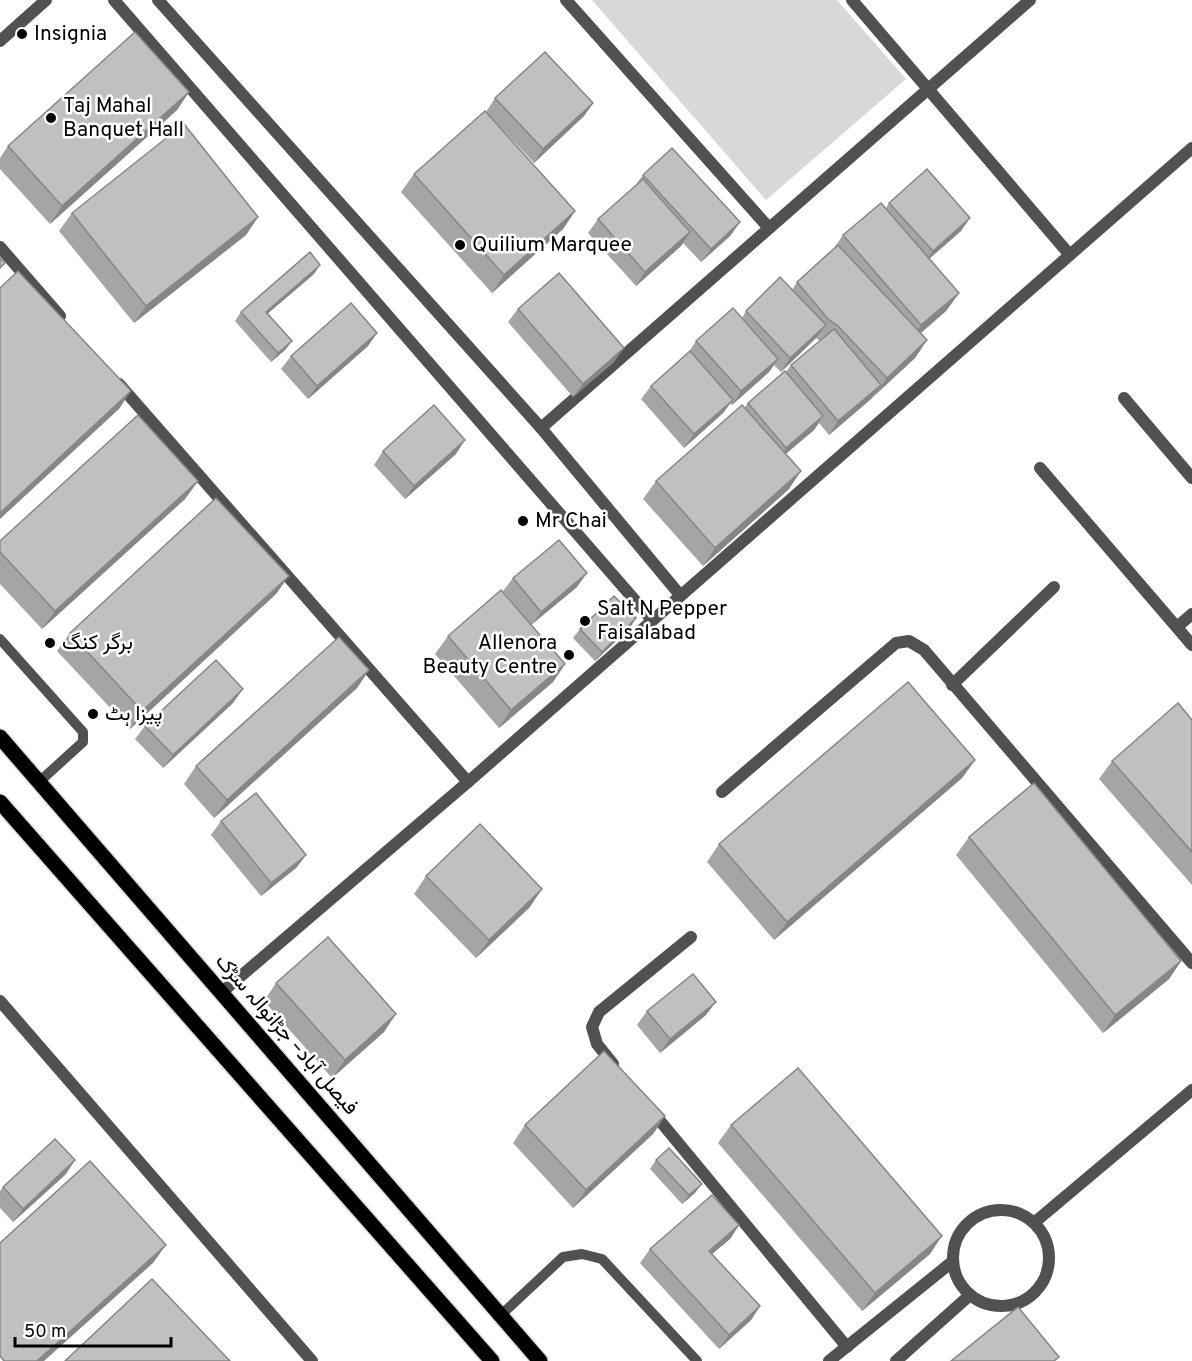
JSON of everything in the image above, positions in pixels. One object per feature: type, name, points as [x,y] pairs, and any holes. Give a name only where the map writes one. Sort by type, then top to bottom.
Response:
[{"type":"main road","name":"فیصل آباد– جڑانوالہ سڑک","points":[[0,737],[540,1361]]},
{"type":"main road","points":[[0,802],[492,1361]]},
{"type":"street","points":[[0,41],[46,0]]},
{"type":"street","points":[[114,0],[652,620]]},
{"type":"street","points":[[158,0],[541,428],[680,595]]},
{"type":"street","points":[[566,0],[770,228]]},
{"type":"street","points":[[852,0],[1068,254]]},
{"type":"street","points":[[541,428],[1030,0]]},
{"type":"street","points":[[221,993],[468,782],[1068,254],[1192,148]]},
{"type":"street","points":[[0,247],[70,328]]},
{"type":"street","points":[[109,372],[468,782]]},
{"type":"street","points":[[1124,398],[1192,478]]},
{"type":"street","points":[[1040,468],[1192,645]]},
{"type":"street","points":[[952,685],[1054,587]]},
{"type":"street","points":[[1177,627],[1192,614]]},
{"type":"street","points":[[722,792],[896,643],[909,641],[924,650],[1192,963]]},
{"type":"street","points":[[620,1072],[597,1044],[592,1027],[599,1012],[691,937]]},
{"type":"street","points":[[0,1001],[312,1361]]},
{"type":"street","points":[[1035,1222],[1192,1090]]},
{"type":"street","points":[[643,1099],[847,1347]]},
{"type":"street","points":[[991,1210],[1015,1211],[1035,1222],[1048,1244],[1049,1268],[1038,1290],[1017,1304],[993,1305],[970,1295],[958,1281],[952,1262],[956,1239],[970,1220],[991,1210]]},
{"type":"street","points":[[829,1361],[952,1262]]},
{"type":"street","points":[[896,1361],[970,1295]]},
{"type":"lane","points":[[0,639],[83,732],[83,742],[39,782]]},
{"type":"lane","points":[[501,1315],[563,1257],[582,1254],[602,1259],[698,1361]]},
{"type":"shaded area","points":[[592,0],[837,0],[906,79],[766,200]]},
{"type":"building","points":[[135,32],[189,92],[62,206],[8,146]]},
{"type":"building","points":[[545,52],[593,103],[543,149],[495,98]]},
{"type":"building","points":[[485,111],[575,211],[504,275],[414,174]]},
{"type":"building","points":[[184,124],[258,217],[146,306],[72,213]]},
{"type":"building","points":[[672,148],[740,222],[711,249],[643,175]]},
{"type":"building","points":[[927,169],[970,218],[933,251],[889,203]]},
{"type":"building","points":[[643,179],[690,232],[645,272],[598,219]]},
{"type":"building","points":[[881,203],[959,293],[921,325],[843,235]]},
{"type":"building","points":[[838,245],[927,340],[887,378],[837,325],[829,320],[797,282]]},
{"type":"building","points":[[310,252],[320,265],[266,312],[292,341],[278,353],[241,312]]},
{"type":"building","points":[[0,258],[5,263],[0,268]]},
{"type":"building","points":[[18,271],[131,391],[0,513],[0,288]]},
{"type":"building","points":[[559,273],[624,348],[583,384],[518,309]]},
{"type":"building","points":[[780,277],[826,325],[790,358],[746,311]]},
{"type":"building","points":[[351,303],[377,333],[317,386],[291,356]]},
{"type":"building","points":[[733,308],[778,359],[741,391],[696,341]]},
{"type":"building","points":[[834,329],[881,385],[838,421],[791,365]]},
{"type":"building","points":[[690,351],[733,400],[694,434],[651,386]]},
{"type":"building","points":[[785,371],[823,416],[786,448],[748,403]]},
{"type":"building","points":[[434,405],[465,440],[414,486],[383,451]]},
{"type":"building","points":[[742,405],[801,471],[715,548],[656,481]]},
{"type":"building","points":[[138,415],[198,481],[55,611],[0,552],[0,541]]},
{"type":"building","points":[[216,498],[289,576],[142,711],[70,633]]},
{"type":"building","points":[[559,540],[587,573],[541,612],[513,578]]},
{"type":"building","points":[[501,590],[565,664],[511,710],[448,636]]},
{"type":"building","points":[[614,596],[636,618],[602,652],[580,629]]},
{"type":"building","points":[[339,637],[369,670],[227,800],[196,766]]},
{"type":"building","points":[[216,660],[243,689],[173,755],[145,726]]},
{"type":"building","points":[[908,682],[975,760],[787,922],[719,844]]},
{"type":"building","points":[[1178,703],[1192,720],[1192,852],[1112,761]]},
{"type":"building","points":[[1034,783],[1181,961],[1115,1015],[969,837]]},
{"type":"building","points":[[256,793],[306,855],[271,883],[221,821]]},
{"type":"building","points":[[480,824],[542,889],[489,940],[426,876]]},
{"type":"building","points":[[328,937],[396,1014],[345,1060],[276,983]]},
{"type":"building","points":[[693,974],[716,1002],[670,1039],[647,1011]]},
{"type":"building","points":[[604,1051],[665,1116],[586,1190],[525,1125]]},
{"type":"building","points":[[798,1068],[942,1236],[875,1293],[731,1125]]},
{"type":"building","points":[[55,1139],[75,1160],[23,1209],[3,1187]]},
{"type":"building","points":[[669,1148],[702,1184],[689,1195],[656,1160]]},
{"type":"building","points":[[90,1161],[166,1245],[37,1361],[4,1361],[0,1356],[0,1243]]},
{"type":"building","points":[[712,1195],[739,1225],[709,1251],[760,1306],[729,1335],[650,1249]]},
{"type":"building","points":[[152,1279],[230,1361],[65,1361]]},
{"type":"building","points":[[1018,1307],[1059,1357],[1054,1361],[951,1361]]},
{"type":"place","name":"Insignia","points":[[22,34]]},
{"type":"place","name":"Taj Mahal Banquet Hall","points":[[51,118]]},
{"type":"place","name":"Quilium Marquee","points":[[460,245]]},
{"type":"place","name":"Mr Chai","points":[[523,521]]},
{"type":"place","name":"Salt N Pepper Faisalabad","points":[[585,621]]},
{"type":"place","name":"برگر کنگ","points":[[50,643]]},
{"type":"place","name":"Allenora Beauty Centre","points":[[569,655]]},
{"type":"place","name":"پیزا ہٹ","points":[[93,714]]}]
